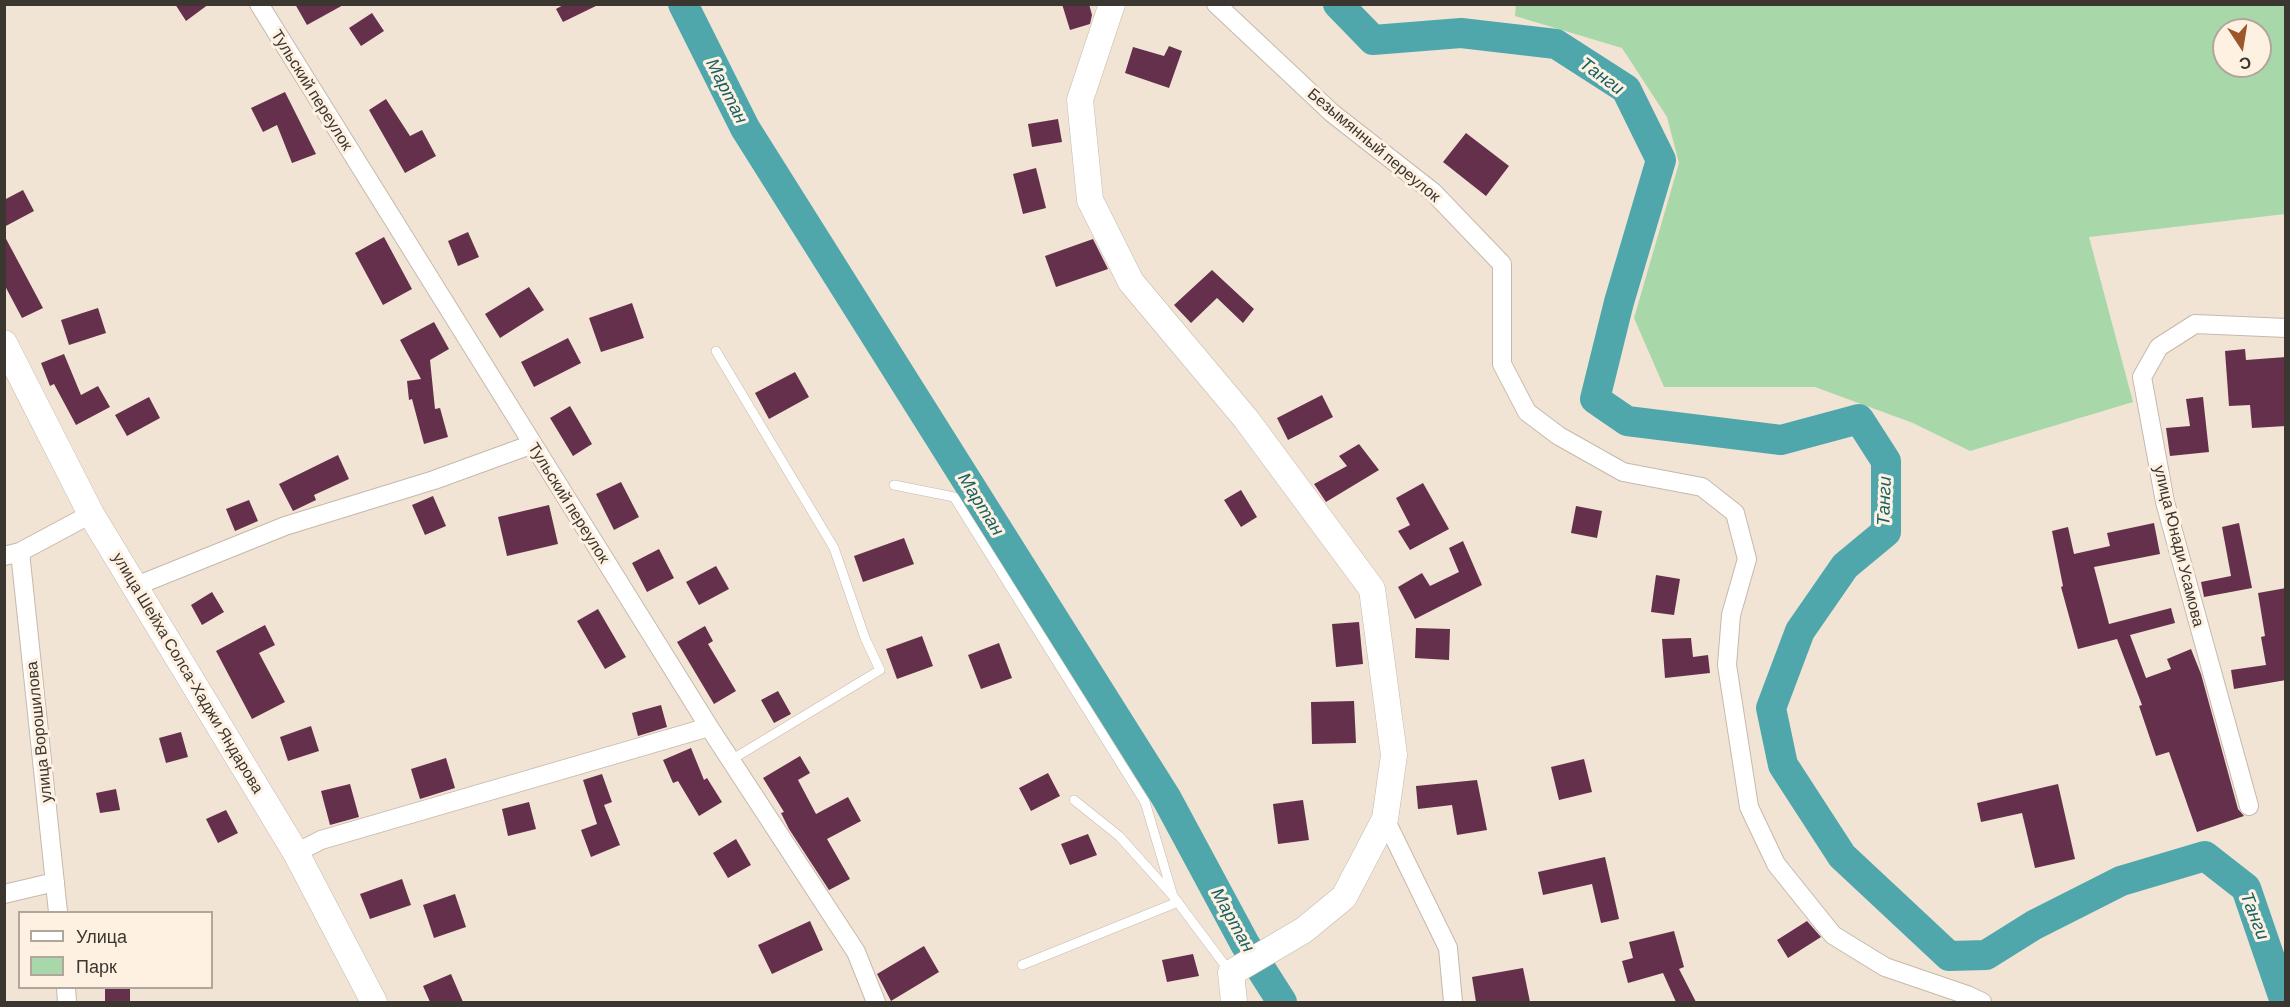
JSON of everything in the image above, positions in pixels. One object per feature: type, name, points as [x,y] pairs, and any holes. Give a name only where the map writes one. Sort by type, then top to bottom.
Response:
[{"type":"street","name":"Тульский переулок","points":[[259,4],[709,727],[856,952],[876,1002]]},
{"type":"street","points":[[1112,4],[1080,100],[1090,200],[1131,282],[1246,419],[1372,589],[1394,755],[1385,819],[1344,897],[1304,930],[1231,973],[1234,1002]]},
{"type":"street","name":"Безымянный переулок","points":[[1216,4],[1332,113],[1433,192],[1502,264],[1502,364],[1527,412],[1559,436],[1623,472],[1702,487],[1735,513],[1747,559],[1731,615],[1727,665],[1749,807],[1776,864],[1833,935],[1885,967],[1982,1002]]},
{"type":"street","name":"улица Юнади Усамова","points":[[2249,806],[2165,502],[2142,377],[2159,347],[2195,324],[2286,328]]},
{"type":"street","name":"улица Шейха Солса-Хаджи Яндарова","points":[[4,343],[91,514],[296,853],[374,1002]]},
{"type":"street","points":[[136,586],[285,526],[434,480],[533,444]]},
{"type":"street","points":[[12,554],[91,514]]},
{"type":"street","name":"улица Ворошилова","points":[[12,554],[58,911]]},
{"type":"street","points":[[296,853],[321,840],[709,727]]},
{"type":"street","points":[[1385,819],[1448,948],[1453,1002]]},
{"type":"street","points":[[4,894],[56,882]]},
{"type":"lane","points":[[716,351],[834,548],[865,638],[880,670],[731,760]]},
{"type":"lane","points":[[894,485],[954,497],[1145,802],[1175,899]]},
{"type":"lane","points":[[1074,800],[1119,836],[1175,899],[1231,973]]},
{"type":"lane","points":[[1022,965],[1175,899]]},
{"type":"green space","points":[[1516,4],[2285,5],[2285,214],[2089,237],[2133,402],[1970,451],[1913,423],[1815,387],[1664,387],[1634,318],[1679,163],[1667,117],[1622,48],[1515,16]]},
{"type":"building","points":[[175,4],[209,4],[186,21]]},
{"type":"building","points":[[295,4],[345,4],[307,25]]},
{"type":"building","points":[[565,4],[600,4],[563,22],[556,9]]},
{"type":"building","points":[[1062,4],[1089,4],[1092,15],[1090,24],[1070,30]]},
{"type":"building","points":[[372,13],[384,31],[361,46],[349,28]]},
{"type":"building","points":[[1169,46],[1182,51],[1169,88],[1125,73],[1133,47],[1164,56]]},
{"type":"building","points":[[285,92],[316,154],[292,163],[277,125],[263,132],[251,108]]},
{"type":"building","points":[[386,99],[410,136],[422,130],[436,156],[405,173],[369,110]]},
{"type":"building","points":[[1058,119],[1062,142],[1032,147],[1028,124]]},
{"type":"building","points":[[1466,133],[1509,166],[1486,196],[1443,162]]},
{"type":"building","points":[[1036,168],[1046,208],[1023,214],[1013,174]]},
{"type":"building","points":[[23,190],[34,211],[4,227],[4,200]]},
{"type":"building","points":[[468,232],[479,257],[458,266],[448,241]]},
{"type":"building","points":[[4,235],[43,308],[22,318],[4,284]]},
{"type":"building","points":[[384,237],[412,289],[383,305],[355,253]]},
{"type":"building","points":[[1093,239],[1108,269],[1056,287],[1045,256]]},
{"type":"building","points":[[1212,270],[1254,309],[1243,323],[1217,298],[1191,323],[1174,305]]},
{"type":"building","points":[[529,287],[544,310],[500,338],[485,314]]},
{"type":"building","points":[[632,303],[644,338],[601,352],[589,318]]},
{"type":"building","points":[[98,308],[106,333],[69,345],[61,320]]},
{"type":"building","points":[[434,322],[449,349],[430,360],[435,409],[440,408],[448,437],[424,444],[412,399],[409,400],[407,381],[421,379],[400,340]]},
{"type":"building","points":[[568,338],[581,363],[534,387],[521,362]]},
{"type":"building","points":[[2245,349],[2246,360],[2286,357],[2286,426],[2252,428],[2250,405],[2229,406],[2225,351]]},
{"type":"building","points":[[64,354],[81,395],[98,386],[110,407],[76,425],[54,384],[50,386],[41,363]]},
{"type":"building","points":[[795,372],[809,397],[769,419],[755,393]]},
{"type":"building","points":[[1322,395],[1333,417],[1288,440],[1277,418]]},
{"type":"building","points":[[149,397],[160,418],[127,436],[115,415]]},
{"type":"building","points":[[2203,397],[2209,452],[2170,456],[2166,428],[2190,426],[2186,399]]},
{"type":"building","points":[[570,406],[592,444],[573,456],[550,418]]},
{"type":"building","points":[[1359,444],[1379,470],[1326,502],[1314,484],[1347,466],[1339,456]]},
{"type":"building","points":[[338,455],[349,479],[314,495],[316,500],[293,511],[279,484]]},
{"type":"building","points":[[621,482],[639,517],[614,530],[596,494]]},
{"type":"building","points":[[1423,483],[1449,529],[1410,550],[1398,531],[1410,525],[1396,498]]},
{"type":"building","points":[[1241,490],[1257,517],[1241,527],[1224,500]]},
{"type":"building","points":[[433,496],[446,526],[425,535],[412,505]]},
{"type":"building","points":[[249,500],[258,521],[235,531],[226,509]]},
{"type":"building","points":[[549,505],[558,544],[507,556],[498,517]]},
{"type":"building","points":[[1576,506],[1602,511],[1597,538],[1571,533]]},
{"type":"building","points":[[2154,523],[2160,554],[2094,567],[2109,624],[2171,608],[2175,623],[2130,635],[2146,678],[2171,669],[2167,659],[2191,649],[2201,674],[2238,809],[2244,816],[2197,832],[2169,752],[2156,756],[2139,706],[2142,705],[2117,639],[2078,649],[2061,587],[2063,586],[2052,531],[2068,527],[2074,554],[2110,546],[2107,533]]},
{"type":"building","points":[[2239,523],[2252,588],[2204,597],[2201,582],[2231,576],[2222,527]]},
{"type":"building","points":[[904,538],[914,564],[863,582],[854,556]]},
{"type":"building","points":[[1463,541],[1482,585],[1415,619],[1398,587],[1422,573],[1430,586],[1459,572],[1449,548]]},
{"type":"building","points":[[659,549],[674,578],[647,592],[632,563]]},
{"type":"building","points":[[716,566],[729,589],[699,605],[686,582]]},
{"type":"building","points":[[1656,575],[1680,579],[1674,615],[1651,612]]},
{"type":"building","points":[[2286,588],[2286,680],[2234,689],[2231,670],[2266,665],[2261,637],[2265,636],[2258,593]]},
{"type":"building","points":[[212,592],[224,612],[202,625],[191,605]]},
{"type":"building","points":[[598,609],[626,657],[605,669],[577,621]]},
{"type":"building","points":[[1359,622],[1363,664],[1336,667],[1332,624]]},
{"type":"building","points":[[265,625],[275,645],[259,653],[285,702],[252,719],[216,651]]},
{"type":"building","points":[[705,626],[713,641],[708,644],[736,691],[714,704],[677,642]]},
{"type":"building","points":[[1416,628],[1450,629],[1449,660],[1415,658]]},
{"type":"building","points":[[922,636],[933,666],[897,679],[886,649]]},
{"type":"building","points":[[1691,638],[1693,657],[1708,655],[1710,673],[1665,678],[1662,639]]},
{"type":"building","points":[[999,643],[1012,678],[981,689],[968,655]]},
{"type":"building","points":[[778,691],[791,714],[774,723],[761,700]]},
{"type":"building","points":[[1354,701],[1356,743],[1312,744],[1311,702]]},
{"type":"building","points":[[661,705],[667,727],[638,736],[632,713]]},
{"type":"building","points":[[311,726],[319,751],[288,761],[280,737]]},
{"type":"building","points":[[181,732],[188,757],[166,763],[159,738]]},
{"type":"building","points":[[691,748],[704,780],[707,778],[722,802],[699,816],[678,781],[673,783],[663,760]]},
{"type":"building","points":[[800,756],[810,773],[798,780],[816,814],[848,797],[861,821],[827,839],[850,879],[829,890],[789,829],[781,813],[784,812],[763,778]]},
{"type":"building","points":[[446,758],[455,788],[420,799],[411,769]]},
{"type":"building","points":[[1584,759],[1592,792],[1559,800],[1551,767]]},
{"type":"building","points":[[1048,773],[1060,796],[1031,811],[1019,788]]},
{"type":"building","points":[[602,774],[612,802],[604,805],[620,845],[591,857],[581,830],[597,824],[583,780]]},
{"type":"building","points":[[1477,780],[1487,830],[1457,835],[1452,805],[1418,809],[1416,786]]},
{"type":"building","points":[[350,784],[359,817],[330,825],[321,791]]},
{"type":"building","points":[[2058,784],[2075,859],[2035,868],[2022,813],[1981,822],[1977,803]]},
{"type":"building","points":[[116,789],[120,810],[100,813],[96,793]]},
{"type":"building","points":[[1303,800],[1309,840],[1278,844],[1273,804]]},
{"type":"building","points":[[529,802],[536,829],[508,836],[502,809]]},
{"type":"building","points":[[226,810],[238,833],[218,843],[206,819]]},
{"type":"building","points":[[1088,834],[1097,855],[1070,865],[1061,844]]},
{"type":"building","points":[[736,839],[751,865],[728,878],[713,853]]},
{"type":"building","points":[[1605,857],[1619,919],[1601,923],[1592,884],[1543,895],[1538,872]]},
{"type":"building","points":[[402,879],[411,905],[370,919],[360,894]]},
{"type":"building","points":[[455,894],[466,927],[434,938],[423,905]]},
{"type":"building","points":[[810,921],[823,950],[772,974],[758,945]]},
{"type":"building","points":[[1807,921],[1821,937],[1788,958],[1777,940]]},
{"type":"building","points":[[1674,931],[1684,967],[1679,969],[1696,1002],[1676,1002],[1663,973],[1628,983],[1622,961],[1633,958],[1629,942]]},
{"type":"building","points":[[924,946],[939,972],[891,1001],[877,974]]},
{"type":"building","points":[[1193,954],[1199,976],[1167,982],[1162,960]]},
{"type":"building","points":[[1523,968],[1530,1002],[1476,1002],[1472,977]]},
{"type":"building","points":[[451,974],[463,1002],[430,1002],[423,986]]},
{"type":"building","points":[[105,989],[130,989],[130,1002],[105,1002]]},
{"type":"waterway","name":"Мартан","points":[[683,4],[745,128],[1167,799],[1245,944],[1282,1002]]},
{"type":"waterway","name":"Танги","points":[[1338,4],[1373,40],[1461,33],[1556,44],[1626,89],[1661,160],[1619,302],[1595,399],[1627,421],[1781,440],[1859,419],[1886,461],[1886,532],[1845,566],[1800,631],[1771,708],[1783,765],[1842,856],[1949,956],[1986,955],[2034,925],[2121,881],[2205,856],[2246,888],[2285,1002]]}]
